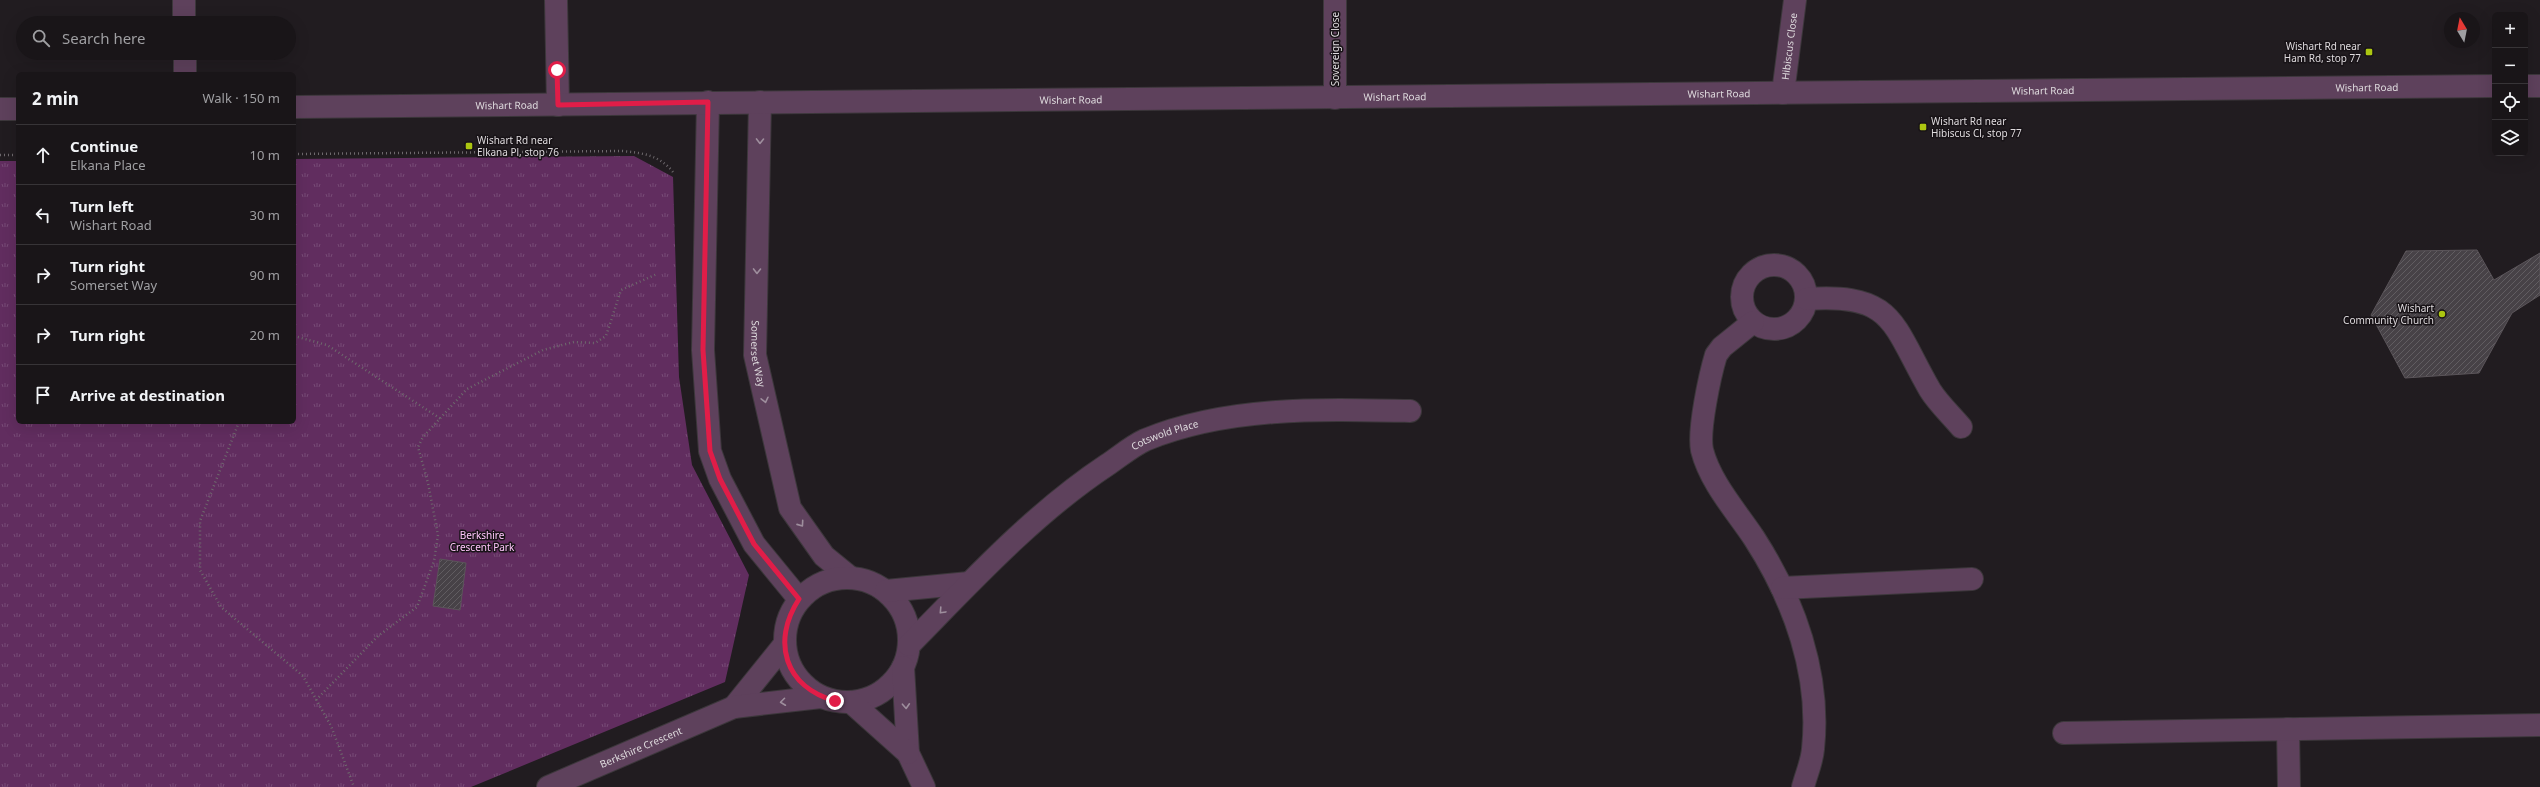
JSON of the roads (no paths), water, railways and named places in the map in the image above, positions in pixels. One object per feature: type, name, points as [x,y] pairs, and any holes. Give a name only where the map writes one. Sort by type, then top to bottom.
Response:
[{"type":"street","points":[[184,0],[184,16]]},
{"type":"street","points":[[556,0],[558,105]]},
{"type":"street","name":"Sovereign Close","points":[[1335,0],[1335,98]]},
{"type":"street","name":"Hibiscus Close","points":[[1783,93],[1795,0]]},
{"type":"street","points":[[185,60],[185,72]]},
{"type":"street","name":"Wishart Road","points":[[296,107],[2492,86]]},
{"type":"street","points":[[2528,86],[2540,86]]},
{"type":"street","points":[[708,102],[703,350],[710,451],[720,479],[754,544],[799,599]]},
{"type":"street","name":"Somerset Way","points":[[760,102],[755,355],[790,508],[824,556],[851,578]]},
{"type":"street","points":[[0,109],[16,109]]},
{"type":"street","points":[[1784,266],[1795,272],[1802,279],[1807,299],[1805,309],[1791,325],[1771,330],[1753,322],[1746,313],[1742,292],[1745,282],[1762,267],[1784,266]]},
{"type":"street","points":[[1807,299],[1838,297],[1860,300],[1881,311],[1893,322],[1931,392],[1961,428]]},
{"type":"street","points":[[1753,322],[1722,347],[1716,355],[1702,429],[1702,449],[1713,476],[1774,570],[1782,588],[1807,659],[1815,699],[1813,750],[1803,787]]},
{"type":"street","name":"Cotswold Place","points":[[909,645],[969,583],[1073,488],[1144,441],[1203,422],[1272,413],[1334,409],[1410,411]]},
{"type":"street","points":[[851,578],[870,582],[886,591],[900,606],[908,625],[909,645],[903,667],[894,681],[882,692],[867,699],[851,702],[821,697],[807,688],[796,676],[788,662],[784,645],[785,629],[790,613],[799,599],[814,587],[832,579],[851,578]]},
{"type":"street","points":[[1782,588],[1972,579]]},
{"type":"street","points":[[886,591],[969,583]]},
{"type":"street","name":"Berkshire Crescent","points":[[734,708],[784,645]]},
{"type":"street","points":[[903,667],[908,753],[924,787]]},
{"type":"street","name":"Berkshire Crescent","points":[[548,787],[734,708],[821,697]]},
{"type":"street","points":[[851,702],[908,753]]},
{"type":"street","points":[[2064,733],[2540,725]]},
{"type":"street","points":[[2288,729],[2289,787]]},
{"type":"place","name":"Wishart Rd near Ham Rd, stop 77","points":[[2369,52]]},
{"type":"place","name":"Wishart Rd near Hibiscus Cl, stop 77","points":[[1923,127]]},
{"type":"place","name":"Wishart Rd near Elkana Pl, stop 76","points":[[469,146]]},
{"type":"place","name":"Wishart Community Church","points":[[2442,314]]},
{"type":"park label","name":"Berkshire Crescent Park","points":[[482,540]]}]
